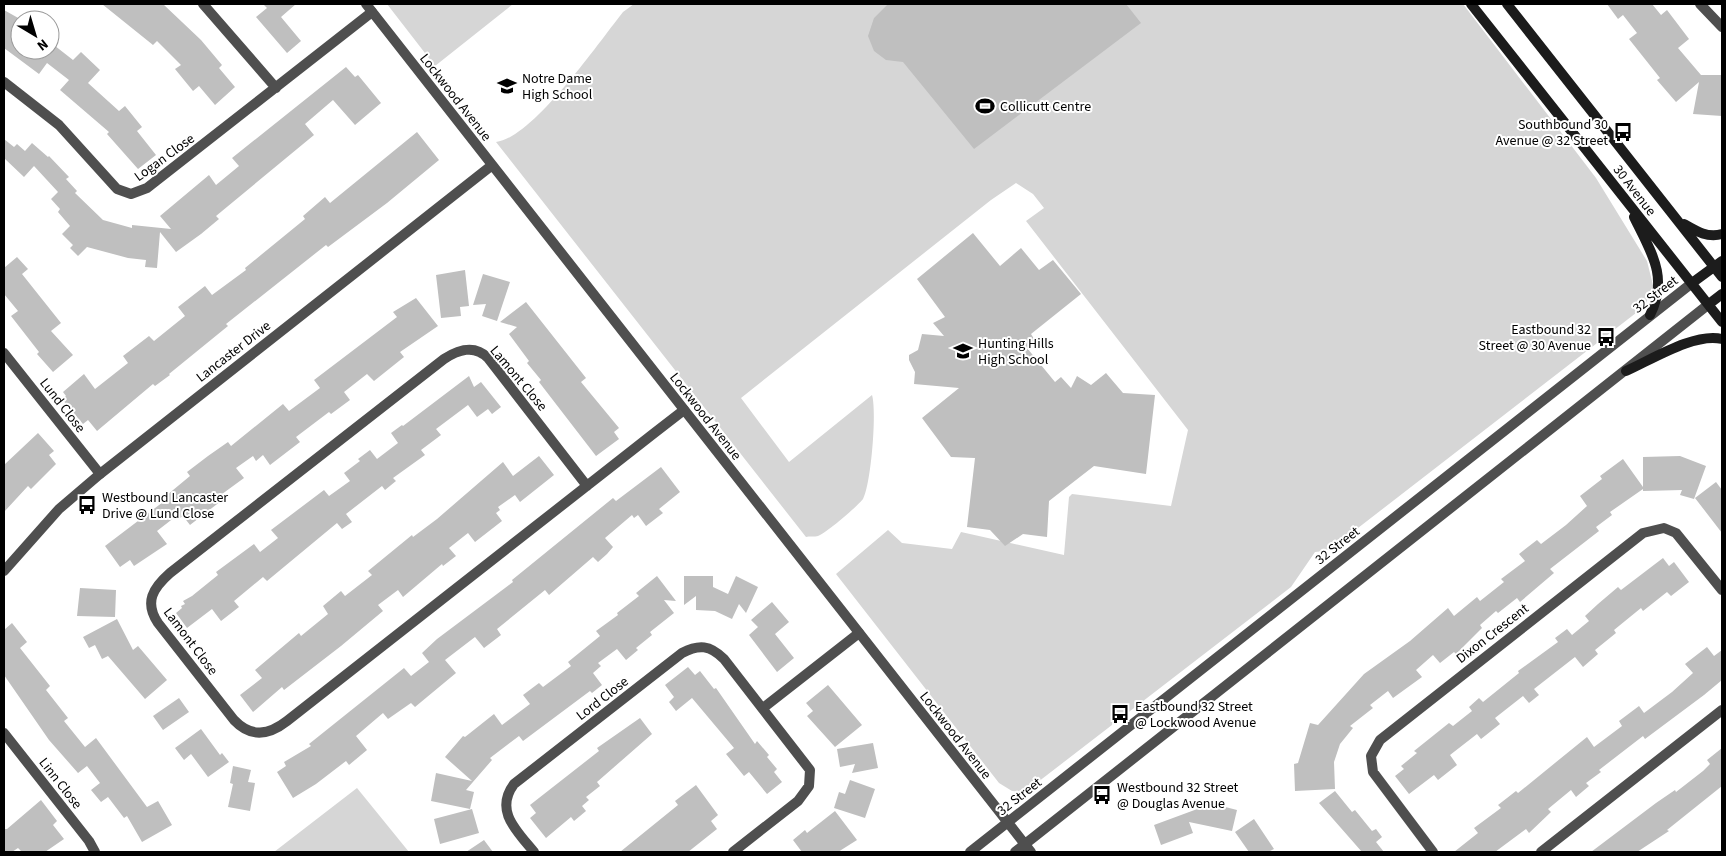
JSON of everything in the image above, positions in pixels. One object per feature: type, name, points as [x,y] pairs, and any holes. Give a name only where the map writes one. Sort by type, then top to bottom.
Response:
[{"type":"main road","name":"30 Avenue","points":[[1471,4],[1722,322]]},
{"type":"main road","name":"30 Avenue","points":[[1507,4],[1677,220],[1718,264],[1722,277]]},
{"type":"main road","points":[[1626,201],[1658,272],[1658,295],[1650,315]]},
{"type":"main road","points":[[1677,220],[1698,233],[1715,236],[1722,234]]},
{"type":"main road","name":"32 Street","points":[[1692,283],[1718,264]]},
{"type":"main road","points":[[1709,304],[1722,294]]},
{"type":"main road","points":[[1626,371],[1697,340],[1711,337],[1722,339]]},
{"type":"street","points":[[204,4],[276,88]]},
{"type":"street","points":[[1700,4],[1722,26]]},
{"type":"street","name":"Logan Close","points":[[4,82],[59,126],[111,184],[131,194],[147,188],[276,88],[369,8]]},
{"type":"street","name":"Lockwood Avenue","points":[[369,8],[491,166],[1028,848]]},
{"type":"street","name":"Lancaster Drive","points":[[4,570],[59,510],[100,474],[491,166]]},
{"type":"street","name":"32 Street","points":[[970,852],[1692,283]]},
{"type":"street","points":[[1015,852],[1028,848],[1709,304]]},
{"type":"street","name":"Lamont Close","points":[[587,486],[488,358],[478,351],[463,350],[444,359],[170,573],[152,591],[150,608],[158,623],[234,720],[250,732],[267,733],[287,721],[587,486],[684,410]]},
{"type":"street","name":"Lund Close","points":[[4,353],[100,474]]},
{"type":"street","name":"Dixon Crescent","points":[[1433,852],[1372,772],[1371,756],[1380,740],[1642,533],[1664,528],[1676,533],[1722,590]]},
{"type":"street","points":[[763,708],[859,633]]},
{"type":"street","name":"Lord Close","points":[[534,852],[510,822],[506,808],[508,792],[514,784],[682,653],[693,647],[702,646],[717,652],[810,770],[810,779],[805,793],[798,801],[733,852]]},
{"type":"street","points":[[1545,851],[1722,710]]},
{"type":"street","name":"Linn Close","points":[[4,733],[89,840],[95,852]]},
{"type":"shaded area","points":[[387,4],[513,4],[435,66]]},
{"type":"shaded area","points":[[634,4],[1463,4],[1596,178],[1647,261],[1653,285],[1645,306],[1336,545],[1325,551],[1315,552],[1291,587],[1025,792],[1012,791],[999,783],[836,574],[888,530],[902,543],[952,549],[961,532],[1064,555],[1069,497],[1072,494],[1171,506],[1188,430],[1026,221],[1044,208],[1033,194],[1016,183],[991,200],[741,398],[789,462],[872,395],[874,416],[872,448],[866,491],[863,499],[842,519],[822,534],[806,537],[496,142],[511,136],[528,124],[546,107],[582,65],[623,12]]},
{"type":"shaded area","points":[[357,788],[409,852],[274,852]]},
{"type":"building","points":[[102,4],[163,4],[201,40],[222,65],[219,68],[235,87],[215,105],[199,86],[193,91],[175,69],[181,65],[157,41],[153,45]]},
{"type":"building","points":[[263,4],[296,4],[281,17],[301,41],[287,53],[256,17],[267,8]]},
{"type":"building","name":"Collicutt Centre","points":[[888,4],[1126,4],[1141,23],[974,149],[903,62],[886,60],[874,51],[868,36],[874,18]]},
{"type":"building","points":[[1607,4],[1652,4],[1661,15],[1667,10],[1689,39],[1678,48],[1701,75],[1722,75],[1722,116],[1693,114],[1699,82],[1676,102],[1657,80],[1660,78],[1629,39],[1637,33],[1623,15],[1618,19]]},
{"type":"building","points":[[4,10],[10,13],[10,52],[4,48]]},
{"type":"building","points":[[60,50],[73,60],[81,52],[100,70],[88,83],[119,111],[125,106],[142,127],[137,131],[156,155],[138,169],[107,134],[109,132],[60,90],[69,80],[47,63],[39,74],[20,60],[60,60]]},
{"type":"building","points":[[346,67],[355,77],[358,75],[381,103],[355,125],[333,100],[305,124],[314,135],[216,216],[219,219],[201,234],[176,252],[160,232],[157,268],[145,267],[146,260],[128,258],[87,247],[78,256],[70,248],[73,245],[62,234],[70,226],[58,212],[60,209],[51,199],[58,192],[34,166],[24,177],[4,158],[4,139],[14,147],[17,144],[25,151],[32,143],[49,156],[69,177],[66,179],[77,191],[75,193],[103,220],[132,228],[132,225],[171,229],[160,216],[209,175],[216,185],[239,166],[232,158]]},
{"type":"building","points":[[417,132],[439,160],[387,203],[328,247],[326,245],[226,324],[228,326],[170,375],[155,386],[153,384],[97,431],[88,420],[83,424],[62,399],[66,396],[63,392],[84,374],[95,389],[128,363],[123,356],[149,336],[154,341],[185,316],[178,307],[205,286],[212,295],[246,270],[245,268],[305,219],[303,216],[325,197],[330,203]]},
{"type":"building","points":[[973,233],[1000,266],[1021,248],[1039,270],[1053,260],[1081,294],[1031,334],[1036,342],[1027,348],[1055,382],[1061,377],[1071,388],[1077,376],[1091,385],[1106,373],[1123,393],[1155,395],[1146,474],[1094,466],[1049,501],[1047,537],[1023,534],[1005,546],[990,530],[967,527],[975,458],[951,457],[922,418],[959,388],[914,384],[915,372],[909,360],[909,355],[918,350],[922,334],[944,336],[933,323],[945,317],[917,279]]},
{"type":"building","points":[[17,257],[28,269],[22,274],[61,323],[51,331],[73,355],[53,372],[37,354],[39,352],[11,316],[18,311],[4,294],[4,268]]},
{"type":"building","points":[[465,270],[469,306],[460,307],[461,316],[441,318],[436,275]]},
{"type":"building","points":[[483,274],[510,282],[497,321],[482,316],[486,304],[473,305]]},
{"type":"building","points":[[416,298],[438,326],[400,352],[404,357],[374,381],[367,374],[344,392],[350,400],[331,414],[329,412],[296,437],[300,442],[270,465],[263,455],[256,461],[253,456],[236,468],[244,478],[218,497],[221,501],[190,525],[183,516],[177,520],[175,517],[157,531],[167,544],[134,566],[130,560],[120,567],[105,546],[163,502],[161,500],[190,476],[187,472],[208,456],[228,442],[231,446],[283,404],[289,411],[320,388],[314,380],[397,317],[393,312]]},
{"type":"building","points":[[526,302],[586,378],[581,382],[619,428],[614,432],[619,439],[596,456],[539,382],[541,380],[527,363],[529,361],[509,334],[517,327],[500,322]]},
{"type":"building","points":[[469,376],[474,387],[481,382],[501,407],[492,414],[488,409],[477,417],[468,405],[436,429],[441,435],[421,450],[425,455],[393,478],[396,481],[385,490],[382,486],[346,514],[352,522],[342,529],[337,523],[267,581],[263,577],[234,601],[239,607],[221,621],[212,609],[187,628],[176,613],[185,604],[183,601],[218,575],[216,572],[254,544],[260,552],[278,538],[271,530],[324,490],[329,496],[350,481],[344,473],[360,461],[358,459],[370,450],[377,459],[398,443],[391,433]]},
{"type":"building","points":[[38,433],[54,451],[49,455],[56,464],[31,489],[28,486],[4,512],[4,465]]},
{"type":"building","points":[[539,456],[554,475],[520,502],[515,495],[498,507],[500,510],[496,513],[502,521],[475,542],[468,533],[449,548],[456,556],[443,566],[442,564],[403,597],[398,590],[378,605],[383,611],[284,690],[282,687],[253,712],[240,695],[262,678],[255,670],[299,633],[301,636],[328,614],[323,606],[341,591],[345,596],[372,575],[368,571],[412,535],[413,537],[437,519],[503,462],[513,476]]},
{"type":"building","points":[[1680,456],[1706,466],[1694,499],[1680,495],[1682,490],[1643,491],[1643,489],[1610,512],[1612,515],[1596,527],[1599,531],[1550,569],[1554,573],[1520,602],[1517,598],[1498,613],[1496,611],[1480,625],[1482,628],[1456,654],[1454,652],[1440,663],[1433,655],[1416,670],[1422,677],[1393,698],[1388,691],[1370,705],[1373,708],[1350,726],[1353,728],[1340,744],[1334,762],[1335,789],[1295,791],[1294,764],[1298,763],[1310,723],[1318,725],[1364,674],[1410,641],[1448,608],[1454,616],[1477,597],[1480,601],[1504,582],[1501,579],[1525,561],[1519,554],[1537,540],[1541,544],[1587,506],[1580,496],[1602,479],[1600,476],[1623,459],[1643,487],[1643,457]]},
{"type":"building","points":[[661,467],[680,492],[659,509],[663,513],[646,526],[638,515],[634,518],[632,515],[605,538],[613,547],[598,562],[593,557],[549,595],[545,590],[497,629],[501,635],[484,648],[475,637],[445,660],[456,673],[415,707],[411,703],[388,719],[383,713],[356,736],[367,750],[349,765],[346,761],[316,784],[293,798],[277,772],[286,766],[284,762],[311,746],[309,744],[404,668],[411,676],[429,662],[422,653],[437,639],[513,582],[512,580],[613,498],[616,501]]},
{"type":"building","points":[[1716,482],[1722,490],[1722,533],[1695,498]]},
{"type":"building","points":[[1663,558],[1669,566],[1674,562],[1689,582],[1671,596],[1667,592],[1643,611],[1641,608],[1614,630],[1616,633],[1595,650],[1598,654],[1583,667],[1575,657],[1534,689],[1539,695],[1529,703],[1523,696],[1495,718],[1500,724],[1481,739],[1477,734],[1450,755],[1457,765],[1438,780],[1434,775],[1409,794],[1395,776],[1404,769],[1401,766],[1417,753],[1414,751],[1449,723],[1453,726],[1472,711],[1469,707],[1479,698],[1483,702],[1519,673],[1518,671],[1558,642],[1555,638],[1567,629],[1572,635],[1589,621],[1585,616],[1618,587],[1621,590]]},
{"type":"building","points":[[657,576],[676,601],[664,600],[674,613],[650,632],[652,635],[636,648],[638,650],[626,660],[617,649],[598,663],[601,666],[593,673],[602,685],[592,693],[590,691],[523,741],[519,736],[490,758],[492,760],[466,790],[474,792],[470,809],[431,801],[436,773],[472,781],[445,757],[463,736],[465,737],[494,714],[502,725],[530,704],[523,695],[539,683],[543,687],[571,666],[568,662],[600,636],[596,631],[618,615],[617,613],[639,596],[636,593]]},
{"type":"building","points":[[684,576],[713,576],[713,587],[728,594],[736,576],[758,587],[746,613],[739,604],[732,619],[715,611],[696,610],[696,596],[684,605]]},
{"type":"building","points":[[80,588],[116,590],[115,617],[77,616]]},
{"type":"building","points":[[772,602],[789,622],[775,634],[794,658],[777,672],[749,635],[758,627],[751,620]]},
{"type":"building","points":[[117,619],[133,650],[138,646],[167,680],[145,699],[108,656],[102,659],[95,645],[89,648],[83,637]]},
{"type":"building","points":[[12,623],[27,642],[20,648],[50,686],[46,690],[68,718],[64,721],[85,747],[96,738],[147,807],[158,801],[172,825],[142,842],[127,816],[124,818],[108,797],[101,802],[91,790],[100,783],[87,766],[78,773],[49,740],[4,675],[4,630]]},
{"type":"building","points":[[1707,647],[1714,656],[1722,650],[1722,680],[1704,695],[1645,739],[1643,736],[1599,770],[1601,772],[1586,783],[1589,786],[1576,797],[1571,790],[1548,809],[1551,812],[1529,833],[1526,829],[1495,852],[1454,852],[1478,833],[1474,828],[1501,808],[1498,805],[1516,791],[1518,793],[1587,737],[1594,747],[1622,726],[1619,721],[1639,706],[1644,713],[1672,692],[1693,673],[1685,664]]},
{"type":"building","points":[[688,667],[695,675],[700,671],[714,689],[716,688],[755,744],[757,741],[769,755],[767,757],[777,769],[774,772],[782,782],[767,794],[749,772],[744,776],[726,754],[734,748],[692,698],[676,711],[669,702],[674,697],[665,685]]},
{"type":"building","points":[[828,685],[862,725],[835,747],[807,716],[813,711],[806,703]]},
{"type":"building","points":[[179,698],[189,712],[163,730],[153,716]]},
{"type":"building","points":[[640,718],[652,734],[597,782],[600,786],[586,797],[589,800],[582,806],[586,811],[574,821],[571,817],[546,838],[530,818],[536,813],[530,805],[599,751],[597,748]]},
{"type":"building","points":[[201,729],[220,755],[222,753],[229,762],[208,777],[191,754],[184,760],[175,748]]},
{"type":"building","points":[[873,743],[878,768],[852,773],[855,764],[840,767],[837,749]]},
{"type":"building","points":[[1722,748],[1722,786],[1667,830],[1669,831],[1637,852],[1591,852],[1656,803],[1675,790],[1676,792],[1703,771],[1710,764],[1707,760]]},
{"type":"building","points":[[233,766],[251,770],[248,782],[255,783],[250,811],[228,807],[233,784],[230,783]]},
{"type":"building","points":[[850,780],[875,789],[865,818],[834,808],[839,792],[845,794]]},
{"type":"building","points":[[696,785],[718,815],[711,821],[717,829],[688,852],[620,852],[678,805],[675,801]]},
{"type":"building","points":[[1335,791],[1352,812],[1355,810],[1372,831],[1376,829],[1382,837],[1376,842],[1384,852],[1362,852],[1319,803]]},
{"type":"building","points":[[41,800],[57,821],[53,825],[64,839],[45,852],[22,852],[18,848],[12,852],[4,852],[4,829],[7,829]]},
{"type":"building","points":[[1202,801],[1237,810],[1232,831],[1189,822],[1193,833],[1161,845],[1154,825],[1200,808]]},
{"type":"building","points":[[472,809],[479,833],[440,844],[434,819]]},
{"type":"building","points":[[835,811],[857,840],[838,852],[802,852],[793,840],[805,830],[807,833]]},
{"type":"building","points":[[1254,819],[1274,849],[1268,852],[1249,852],[1235,832]]},
{"type":"building","points":[[484,840],[493,852],[466,852]]},
{"type":"place","name":"Notre Dame High School","points":[[507,86]]},
{"type":"place","name":"Collicutt Centre","points":[[985,106]]},
{"type":"place","name":"Southbound 30 Avenue @ 32 Street","points":[[1623,132]]},
{"type":"place","name":"Eastbound 32 Street @ 30 Avenue","points":[[1606,337]]},
{"type":"place","name":"Hunting Hills High School","points":[[963,351]]},
{"type":"place","name":"Westbound Lancaster Drive @ Lund Close","points":[[87,505]]},
{"type":"place","name":"Eastbound 32 Street @ Lockwood Avenue","points":[[1120,714]]},
{"type":"place","name":"Westbound 32 Street @ Douglas Avenue","points":[[1102,795]]}]
